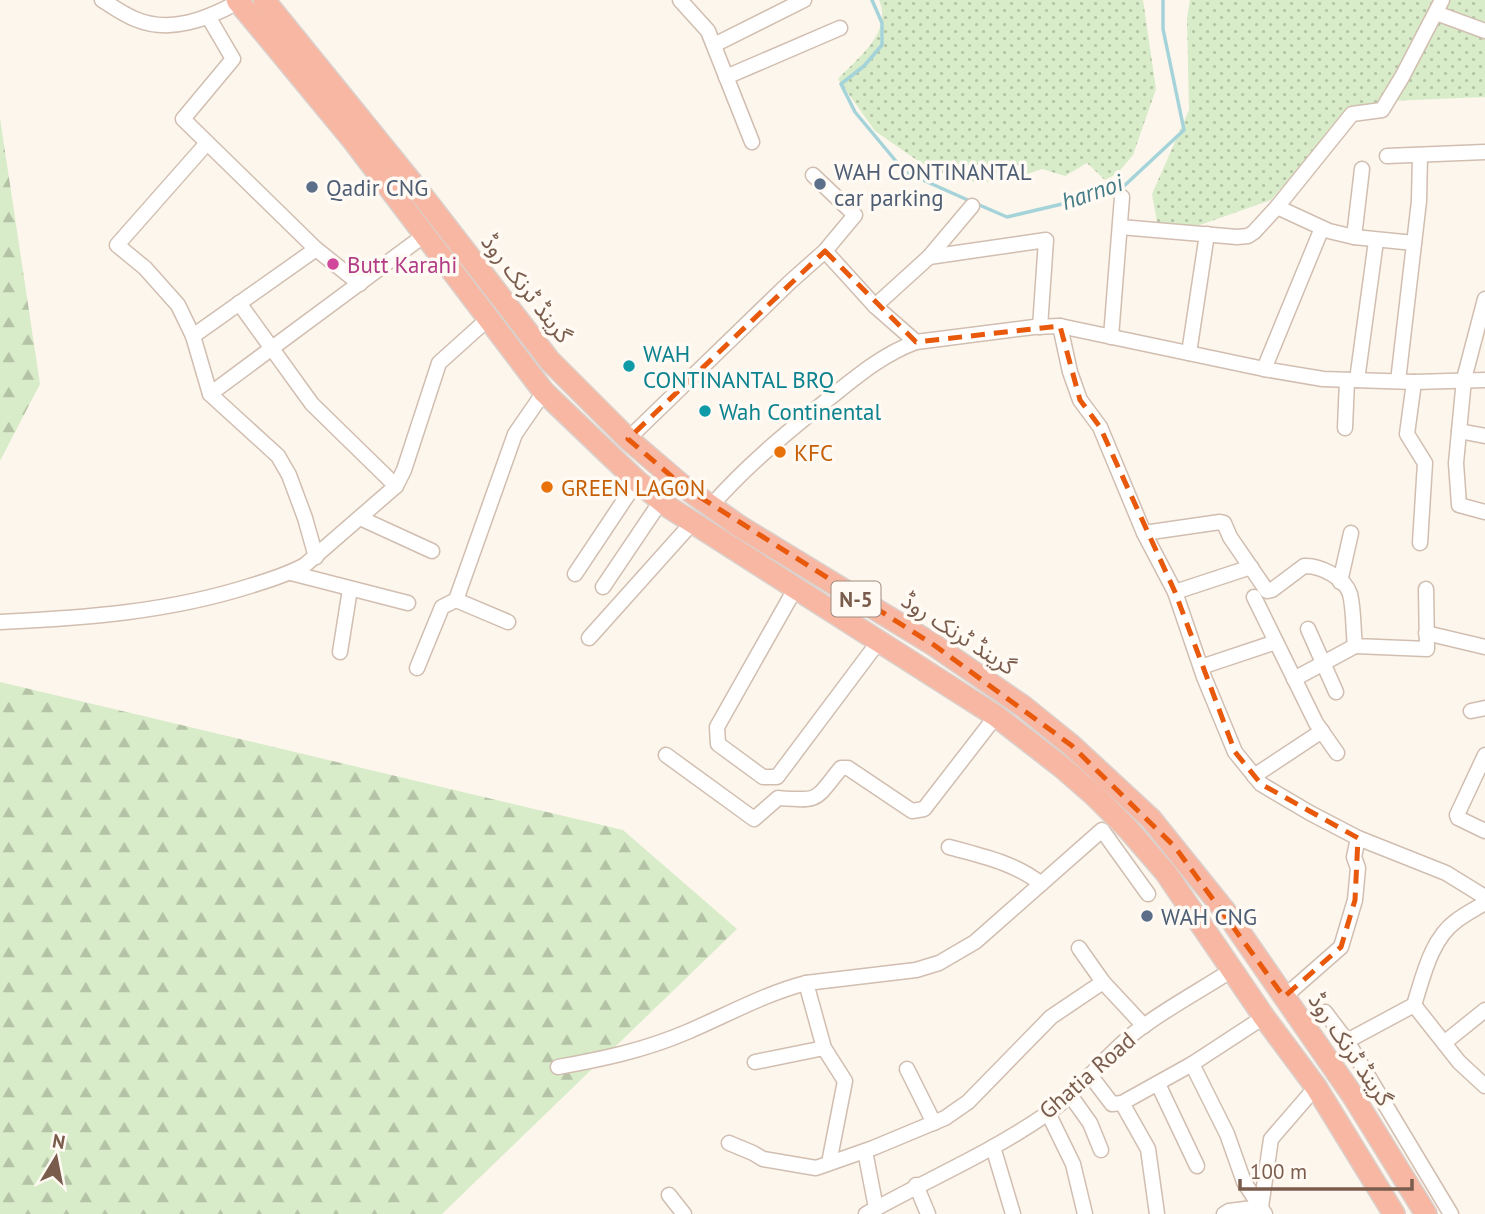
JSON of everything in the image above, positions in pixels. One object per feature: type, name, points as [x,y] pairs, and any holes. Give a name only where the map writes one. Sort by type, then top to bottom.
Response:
[{"type":"highway","name":"گرینڈ ٹرنک روڈ","points":[[264,0],[418,190],[550,361],[628,439],[684,487],[739,526],[934,645],[1024,707],[1136,804],[1175,846],[1225,911],[1353,1096],[1426,1214]]},
{"type":"highway","name":"گرینڈ ٹرنک روڈ","points":[[237,1],[352,139],[544,392],[638,481],[665,505],[692,523],[996,716],[1063,768],[1128,829],[1166,873],[1264,1017],[1316,1087],[1394,1214]]},
{"type":"highway","points":[[665,505],[684,487]]},
{"type":"street","points":[[102,0],[136,20],[164,25],[185,24],[209,18],[237,1]]},
{"type":"street","points":[[680,0],[708,32],[752,142]]},
{"type":"street","points":[[713,45],[804,0]]},
{"type":"street","points":[[1120,227],[1248,236],[1277,207],[1352,114],[1382,110],[1439,7],[1485,31]]},
{"type":"street","points":[[209,18],[233,59],[183,119],[316,249],[360,284]]},
{"type":"street","points":[[726,77],[840,28]]},
{"type":"street","points":[[207,143],[117,245],[145,268],[178,305],[193,336],[210,394],[278,456],[299,499],[316,558]]},
{"type":"street","points":[[1387,156],[1485,152]]},
{"type":"street","points":[[1398,381],[1414,243],[1420,155]]},
{"type":"street","points":[[1353,237],[1362,169]]},
{"type":"street","points":[[628,439],[825,251],[855,215],[813,175]]},
{"type":"street","points":[[1111,337],[1122,197]]},
{"type":"street","points":[[875,306],[929,257],[972,206]]},
{"type":"street","points":[[1277,207],[1322,228],[1353,237],[1414,243]]},
{"type":"street","points":[[1264,369],[1322,228]]},
{"type":"street","points":[[210,394],[426,234]]},
{"type":"street","points":[[1189,353],[1207,234]]},
{"type":"street","points":[[929,257],[1046,240],[1040,327]]},
{"type":"street","points":[[1345,428],[1376,241]]},
{"type":"street","points":[[193,336],[316,249]]},
{"type":"street","points":[[825,251],[875,306],[916,342]]},
{"type":"street","points":[[1485,299],[1464,379],[1456,463],[1459,505],[1485,512]]},
{"type":"street","points":[[239,303],[312,404],[396,486]]},
{"type":"street","points":[[0,622],[112,615],[220,595],[291,573],[316,558],[396,486],[404,470],[439,363],[489,318]]},
{"type":"street","points":[[1060,326],[1070,372],[1080,400],[1100,427],[1144,533],[1175,592],[1235,752],[1261,784],[1358,838],[1446,873],[1485,897]]},
{"type":"street","points":[[711,506],[725,489],[783,435],[877,361],[916,342],[1060,326],[1323,379],[1415,382],[1485,380]]},
{"type":"street","points":[[1415,382],[1407,435],[1425,463],[1420,543]]},
{"type":"street","points":[[417,668],[442,607],[456,600],[515,434],[544,392]]},
{"type":"street","points":[[1460,431],[1485,436]]},
{"type":"street","points":[[575,574],[638,481]]},
{"type":"street","points":[[603,587],[665,505]]},
{"type":"street","points":[[360,518],[432,551]]},
{"type":"street","points":[[589,638],[692,523]]},
{"type":"street","points":[[1144,533],[1224,523],[1230,537],[1268,591],[1304,566],[1321,569],[1349,592],[1355,646]]},
{"type":"street","points":[[1340,582],[1351,533]]},
{"type":"street","points":[[1175,592],[1251,567]]},
{"type":"street","points":[[291,573],[408,603]]},
{"type":"street","points":[[340,652],[350,589]]},
{"type":"street","points":[[795,589],[717,727],[718,744],[763,777],[777,777],[879,641]]},
{"type":"street","points":[[1294,679],[1355,646],[1427,649],[1426,590]]},
{"type":"street","points":[[1254,597],[1294,679],[1337,753]]},
{"type":"street","points":[[456,600],[508,622]]},
{"type":"street","points":[[1308,629],[1336,692]]},
{"type":"street","points":[[1426,633],[1485,647]]},
{"type":"street","points":[[1201,667],[1276,642]]},
{"type":"street","points":[[666,755],[754,818],[778,798],[811,800],[818,797],[841,768],[848,768],[912,811],[923,809],[996,716]]},
{"type":"street","points":[[1254,776],[1322,731]]},
{"type":"street","points":[[1485,755],[1457,815],[1458,818],[1485,831]]},
{"type":"street","points":[[558,1067],[618,1057],[645,1048],[685,1033],[775,991],[806,983],[916,970],[939,963],[975,942],[1102,830],[1148,894]]},
{"type":"street","points":[[1284,997],[1341,947],[1355,900],[1358,868],[1354,857],[1358,838]]},
{"type":"street","points":[[949,847],[1013,867],[1029,874],[1041,884]]},
{"type":"street","points":[[1307,1030],[1344,1036],[1414,1005],[1430,958],[1446,930],[1455,921],[1485,904]]},
{"type":"street","points":[[1079,948],[1103,982],[1144,1026]]},
{"type":"street","name":"Ghatia Road","points":[[871,1211],[916,1185],[993,1147],[1048,1113],[1122,1043],[1232,970]]},
{"type":"street","points":[[729,1143],[763,1159],[816,1168],[934,1122],[958,1111],[1051,1017],[1103,982]]},
{"type":"street","points":[[806,983],[824,1048],[845,1081],[829,1163]]},
{"type":"street","points":[[1414,1005],[1459,1062],[1485,1086]]},
{"type":"street","points":[[1444,1043],[1485,1010]]},
{"type":"street","points":[[1325,1012],[1344,1036],[1451,1214]]},
{"type":"street","points":[[1090,1075],[1112,1104],[1122,1104],[1192,1064],[1264,1017]]},
{"type":"street","points":[[755,1062],[824,1048]]},
{"type":"street","points":[[1192,1064],[1227,1134],[1244,1182],[1263,1210]]},
{"type":"street","points":[[906,1069],[934,1122]]},
{"type":"street","points":[[1158,1084],[1197,1166]]},
{"type":"street","points":[[1263,1210],[1271,1139],[1316,1087]]},
{"type":"street","points":[[1070,1095],[1090,1123],[1101,1150]]},
{"type":"street","points":[[1122,1104],[1148,1149],[1157,1214]]},
{"type":"street","points":[[1048,1113],[1073,1164],[1085,1214]]},
{"type":"street","points":[[993,1147],[1013,1214]]},
{"type":"street","points":[[865,1151],[871,1211]]},
{"type":"street","points":[[916,1185],[928,1214]]},
{"type":"street","points":[[669,1195],[684,1214]]},
{"type":"street","points":[[1224,1214],[1229,1211],[1263,1210]]},
{"type":"highlighted area","points":[[825,251],[916,342],[1060,326],[1080,400],[1100,427],[1175,592],[1235,752],[1261,784],[1358,838],[1355,900],[1341,947],[1284,997],[1175,847],[1071,745],[934,645],[684,487],[628,439]]},
{"type":"green space","points":[[879,0],[1143,0],[1156,89],[1133,155],[1118,173],[1105,180],[1087,163],[1065,176],[1042,169],[1009,180],[978,183],[931,170],[875,131],[838,79],[877,34],[882,12]]},
{"type":"green space","points":[[1190,0],[1485,0],[1485,97],[1390,101],[1332,130],[1271,200],[1160,239],[1152,194],[1189,110],[1187,18]]},
{"type":"green space","points":[[0,118],[40,384],[0,461]]},
{"type":"green space","points":[[0,682],[623,830],[737,929],[442,1214],[0,1214]]},
{"type":"waterway","name":"harnoi","points":[[872,0],[882,23],[882,45],[864,66],[841,84],[855,112],[905,172],[970,201]]},
{"type":"waterway","name":"harnoi","points":[[977,204],[1007,217],[1124,186],[1184,130],[1163,29],[1163,0]]},
{"type":"place","name":"WAH CONTINANTAL car parking","points":[[820,184]]},
{"type":"place","name":"Qadir CNG","points":[[312,187]]},
{"type":"place","name":"Butt Karahi","points":[[333,264]]},
{"type":"place","name":"WAH CONTINANTAL BRQ","points":[[629,366]]},
{"type":"place","name":"Wah Continental","points":[[705,411]]},
{"type":"place","name":"KFC","points":[[780,452]]},
{"type":"place","name":"GREEN LAGON","points":[[547,487]]},
{"type":"place","name":"WAH CNG","points":[[1147,916]]}]
